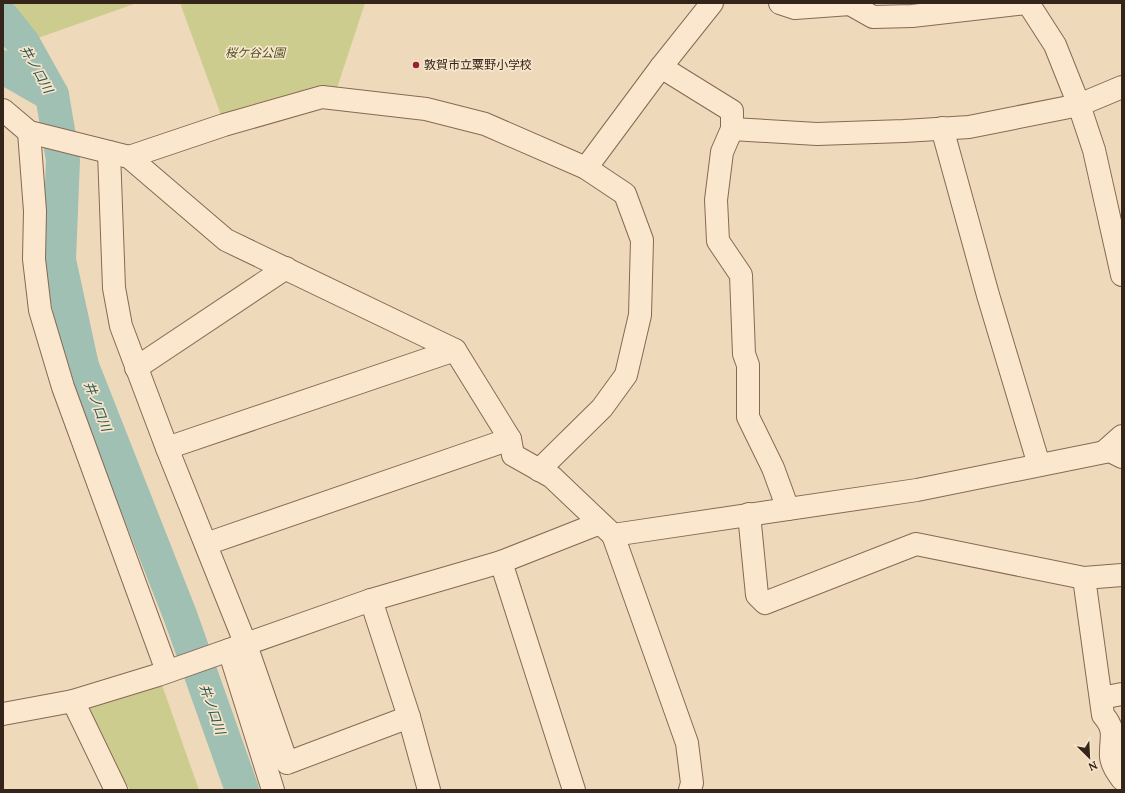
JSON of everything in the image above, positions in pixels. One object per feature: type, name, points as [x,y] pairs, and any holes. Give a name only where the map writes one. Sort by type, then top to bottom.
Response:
[{"type":"street","points":[[586,168],[661,67],[712,3]]},
{"type":"street","points":[[780,3],[794,8],[850,4],[873,17],[912,16],[1027,3],[1055,45],[1079,105],[1114,208],[1122,274]]},
{"type":"street","points":[[661,67],[732,111],[732,129],[722,152],[716,200],[718,241],[742,274],[744,354],[748,365],[748,417],[773,468],[788,509]]},
{"type":"street","points":[[732,129],[817,134],[969,127],[1079,105],[1122,88]]},
{"type":"street","points":[[109,152],[224,125],[322,97],[426,109],[485,124],[586,168],[625,194],[642,240],[640,315],[626,375],[602,408],[539,470]]},
{"type":"street","points":[[3,110],[33,133],[109,152],[226,240],[455,350],[510,439],[513,455],[552,477],[606,528],[687,744],[692,783],[690,790]]},
{"type":"street","points":[[942,128],[988,296],[1039,465]]},
{"type":"street","points":[[33,133],[35,211],[34,259],[40,310],[63,387],[163,673]]},
{"type":"street","points":[[109,152],[114,288],[121,326],[167,448],[206,544],[232,649],[273,790]]},
{"type":"street","points":[[136,368],[286,268]]},
{"type":"street","points":[[167,448],[455,350]]},
{"type":"street","points":[[3,714],[73,701],[163,673],[371,600],[501,562],[606,528],[749,514],[917,490],[1039,465],[1113,455],[1122,436]]},
{"type":"street","points":[[206,544],[510,439]]},
{"type":"street","points":[[749,514],[757,595],[765,603],[916,544],[1084,578],[1122,575]]},
{"type":"street","points":[[501,562],[574,790]]},
{"type":"street","points":[[1084,578],[1112,696],[1103,715],[1112,728],[1111,757],[1113,765],[1122,779]]},
{"type":"street","points":[[371,600],[409,718],[429,790]]},
{"type":"street","points":[[232,649],[287,763],[409,718]]},
{"type":"street","points":[[73,701],[116,790]]},
{"type":"green space","points":[[3,3],[137,3],[35,39]]},
{"type":"green space","name":"桜ケ谷公園","points":[[180,3],[365,3],[337,88],[221,115]]},
{"type":"green space","points":[[162,685],[199,790],[130,790],[87,714],[91,707]]},
{"type":"waterway","name":"井ノ口川","points":[[3,18],[23,43],[52,95],[63,160],[59,260],[82,366],[180,615],[242,790]]},
{"type":"waterway","points":[[3,67],[52,95]]},
{"type":"place","name":"敦賀市立粟野小学校","points":[[416,65]]}]
